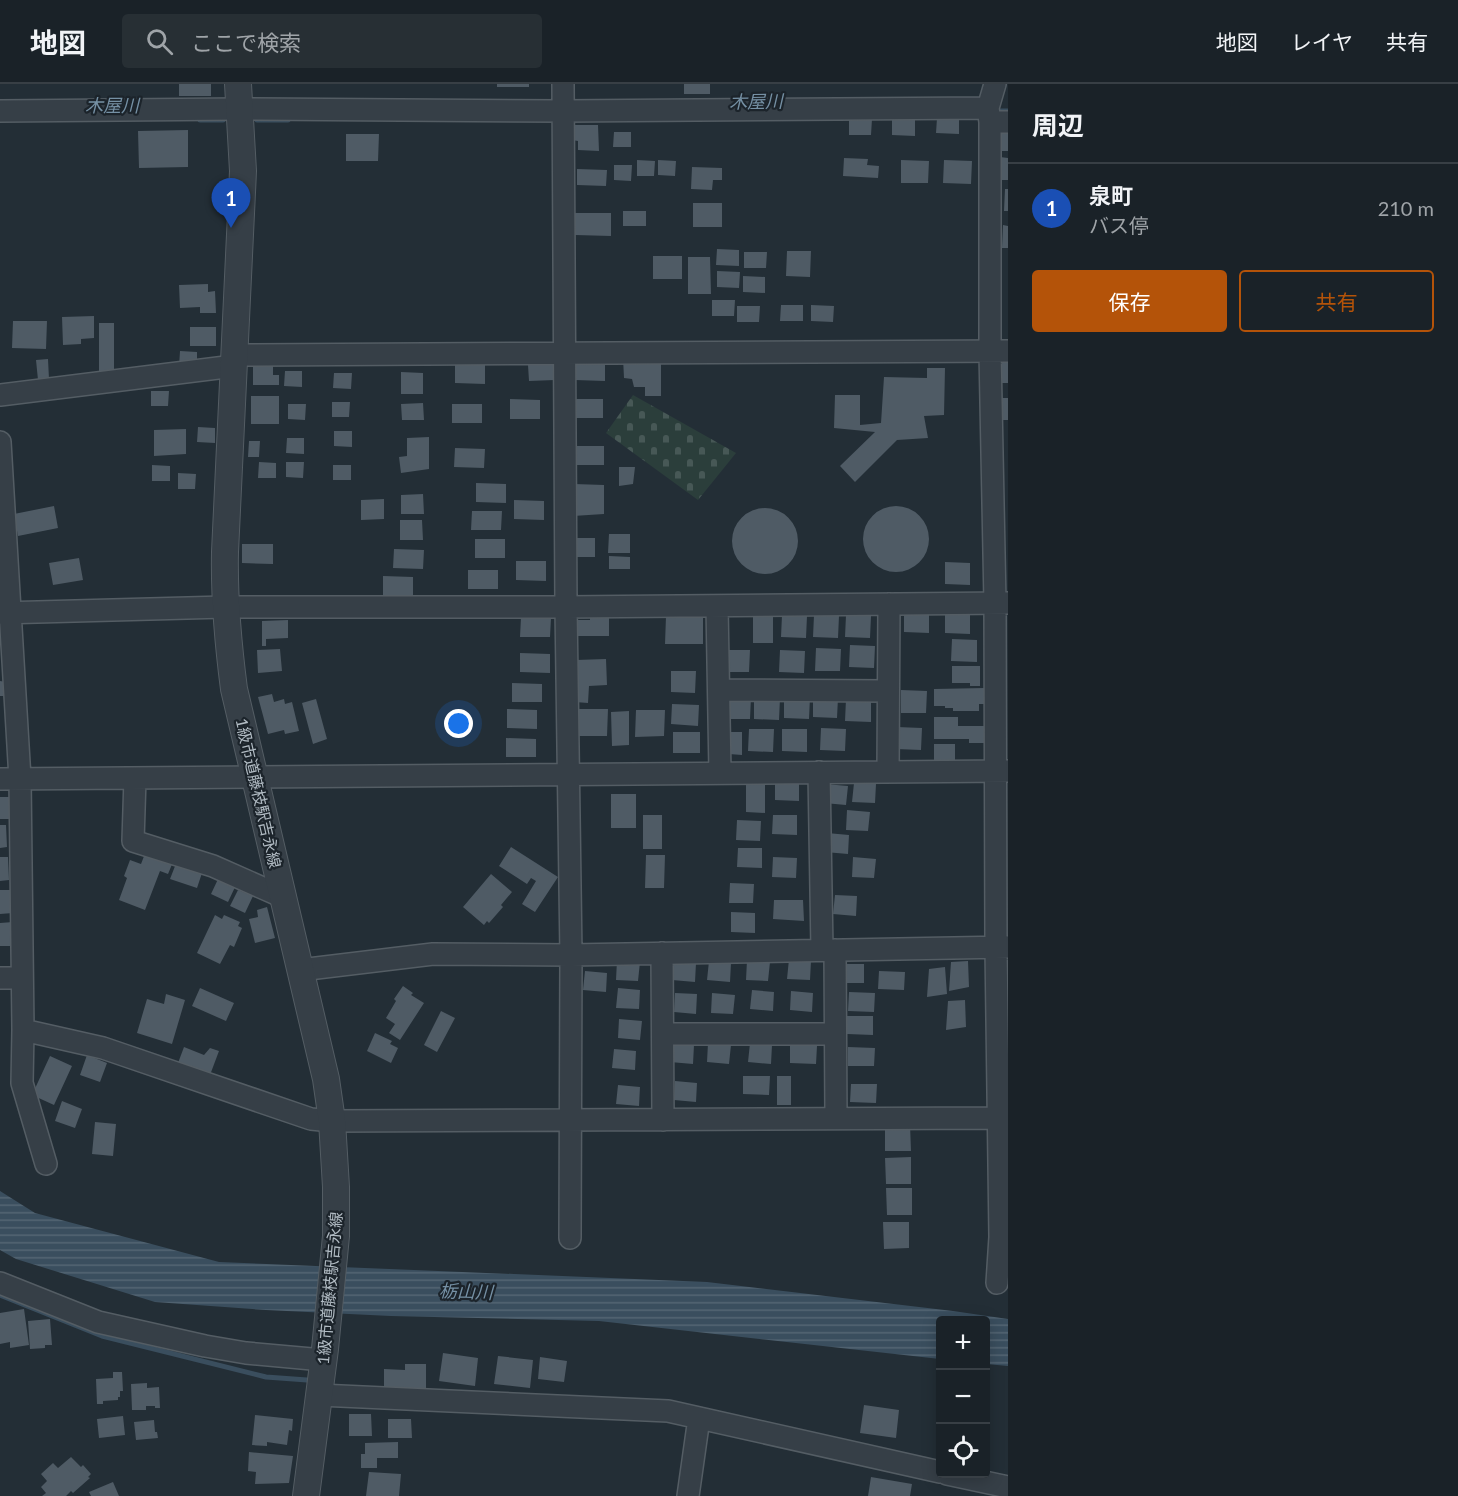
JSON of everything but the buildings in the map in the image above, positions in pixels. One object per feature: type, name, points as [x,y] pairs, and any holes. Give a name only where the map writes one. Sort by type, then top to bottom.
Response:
[{"type":"street","name":"1級市道藤枝駅吉永線","points":[[238,84],[243,171],[225,552],[228,647],[234,689],[326,1079],[332,1121],[336,1187],[336,1236],[306,1496]]},
{"type":"street","points":[[563,84],[566,607],[571,955],[570,1238]]},
{"type":"street","points":[[995,84],[1001,522],[1002,947],[998,1118],[1004,1238],[997,1283]]},
{"type":"street","points":[[0,111],[564,111],[995,117]]},
{"type":"street","points":[[0,395],[234,360],[564,354],[999,352]]},
{"type":"street","points":[[0,442],[10,779],[22,978],[22,1083],[46,1164]]},
{"type":"street","points":[[5,613],[225,607],[1001,603]]},
{"type":"street","points":[[888,772],[889,604]]},
{"type":"street","points":[[717,606],[720,773]]},
{"type":"street","points":[[719,690],[888,691]]},
{"type":"street","points":[[10,779],[1001,771]]},
{"type":"street","points":[[819,772],[828,950],[835,1035],[836,1118]]},
{"type":"street","points":[[135,778],[133,841],[213,866],[283,897]]},
{"type":"street","points":[[300,970],[433,954],[571,955],[1002,947]]},
{"type":"street","points":[[662,953],[663,1120]]},
{"type":"street","points":[[0,978],[22,978]]},
{"type":"street","points":[[23,1030],[103,1048],[311,1119],[332,1121],[998,1118]]},
{"type":"street","points":[[663,1035],[835,1035]]},
{"type":"street","points":[[0,1283],[98,1322],[205,1346],[246,1353],[324,1354]]},
{"type":"street","points":[[319,1395],[668,1411],[936,1471]]},
{"type":"street","points":[[688,1496],[699,1418]]},
{"type":"street","points":[[969,1478],[1008,1487]]},
{"type":"green space","points":[[633,395],[736,453],[698,500],[606,433]]},
{"type":"water","name":"栃山川","points":[[0,1191],[35,1213],[219,1262],[707,1282],[987,1316],[936,1316],[936,1359],[599,1321],[391,1316],[155,1302],[16,1259],[0,1250]]},
{"type":"water","points":[[990,1316],[1008,1319],[1008,1366],[990,1364]]},
{"type":"waterway","name":"木屋川","points":[[996,111],[1008,111]]},
{"type":"waterway","name":"木屋川","points":[[200,120],[223,120]]},
{"type":"waterway","name":"木屋川","points":[[257,120],[288,120]]},
{"type":"waterway","points":[[0,1295],[102,1336],[266,1377],[307,1380]]},
{"type":"place","name":"泉町","points":[[231,228]]}]
